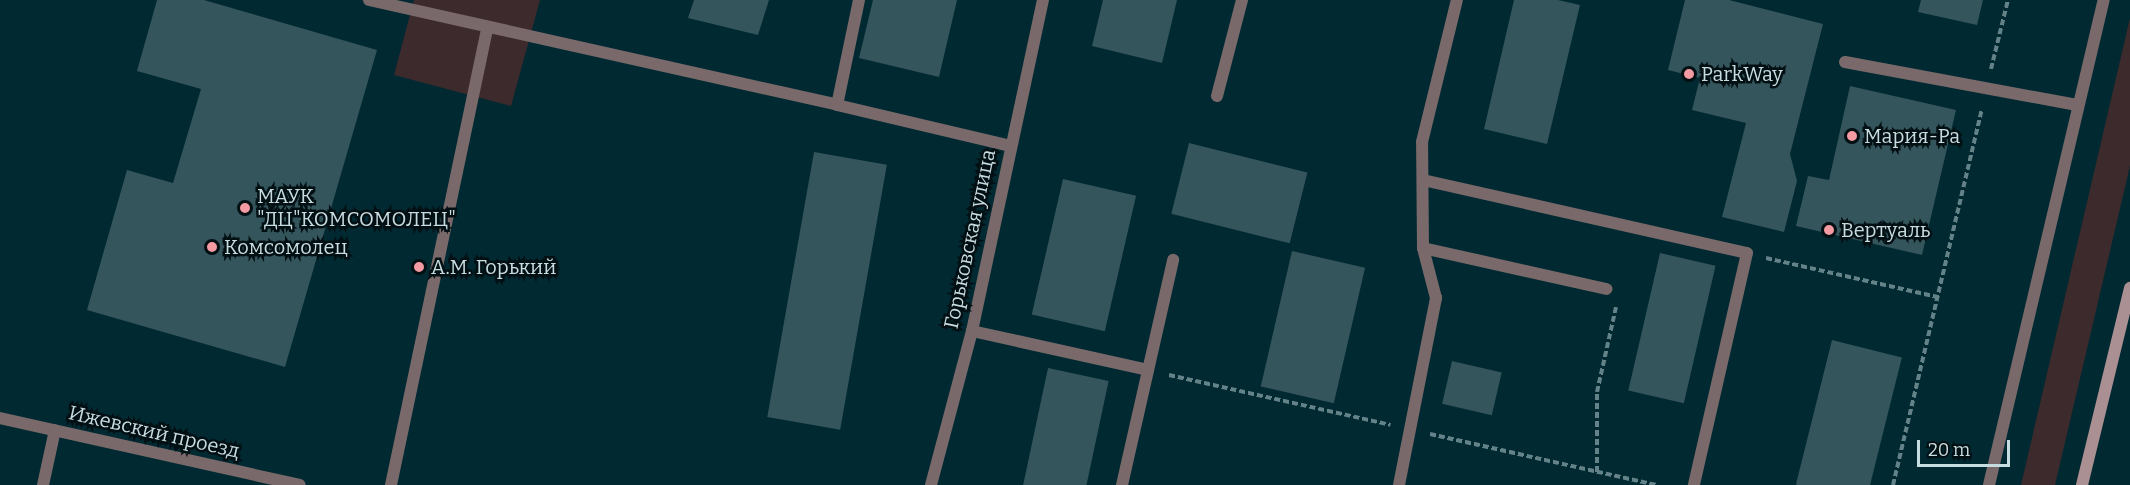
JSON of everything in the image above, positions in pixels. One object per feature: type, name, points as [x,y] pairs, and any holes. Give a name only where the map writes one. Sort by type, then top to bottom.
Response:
[{"type":"main road","points":[[2082,485],[2130,288]]},
{"type":"street","points":[[369,0],[487,29],[837,105],[1010,146]]},
{"type":"street","points":[[837,105],[859,0]]},
{"type":"street","name":"Горьковская улица","points":[[931,485],[972,331],[1043,0]]},
{"type":"street","points":[[1217,96],[1242,0]]},
{"type":"street","points":[[1399,485],[1436,298],[1423,248],[1422,142],[1457,0]]},
{"type":"street","points":[[1989,485],[2077,105],[2104,0]]},
{"type":"street","points":[[391,485],[487,29]]},
{"type":"street","points":[[1845,62],[2077,105]]},
{"type":"street","points":[[1423,180],[1747,253],[1694,485]]},
{"type":"street","points":[[1423,248],[1606,289]]},
{"type":"street","points":[[1122,485],[1173,260]]},
{"type":"street","points":[[972,331],[1148,370]]},
{"type":"street","name":"Ижевский проезд","points":[[0,417],[259,480],[300,485]]},
{"type":"street","points":[[43,485],[55,430]]},
{"type":"path","points":[[1893,485],[2008,0]]},
{"type":"path","points":[[1747,253],[1938,297]]},
{"type":"path","points":[[1598,472],[1597,392],[1620,293],[1606,289]]},
{"type":"shaded area","points":[[414,0],[540,0],[511,106],[394,75]]},
{"type":"shaded area","points":[[2130,18],[2130,166],[2055,485],[2021,485]]},
{"type":"building","name":"Комсомолец","points":[[157,0],[204,0],[377,50],[285,367],[87,310],[127,170],[173,183],[201,89],[137,71]]},
{"type":"building","points":[[694,0],[769,0],[758,35],[688,18]]},
{"type":"building","points":[[873,0],[957,0],[939,77],[859,58]]},
{"type":"building","points":[[1103,0],[1177,0],[1162,63],[1092,46]]},
{"type":"building","points":[[1514,0],[1558,0],[1580,5],[1547,144],[1484,129]]},
{"type":"building","points":[[1685,0],[1729,0],[1823,24],[1790,154],[1797,181],[1784,232],[1722,217],[1746,123],[1692,110],[1700,78],[1668,70]]},
{"type":"building","points":[[1921,0],[1983,0],[1977,25],[1918,12]]},
{"type":"building","points":[[1850,86],[1956,110],[1922,255],[1796,226],[1808,176],[1829,180]]},
{"type":"building","points":[[1189,143],[1307,173],[1290,243],[1171,214]]},
{"type":"building","points":[[814,152],[887,165],[840,430],[767,417]]},
{"type":"building","points":[[1063,179],[1136,196],[1105,331],[1032,314]]},
{"type":"building","points":[[1292,251],[1365,268],[1334,403],[1261,386]]},
{"type":"building","points":[[1660,253],[1716,266],[1684,403],[1628,390]]},
{"type":"building","points":[[1832,340],[1902,357],[1870,485],[1796,485]]},
{"type":"building","points":[[1452,361],[1502,372],[1492,415],[1442,404]]},
{"type":"building","points":[[1048,368],[1109,381],[1087,485],[1023,485]]},
{"type":"place","name":"ParkWay","points":[[1689,74]]},
{"type":"place","name":"Мария-Ра","points":[[1852,136]]},
{"type":"place","name":"МАУК \"ДЦ\"КОМСОМОЛЕЦ\"","points":[[245,208]]},
{"type":"place","name":"Вертуаль","points":[[1829,230]]},
{"type":"place","name":"Комсомолец","points":[[212,247]]},
{"type":"place","name":"А.М. Горький","points":[[419,267]]}]
